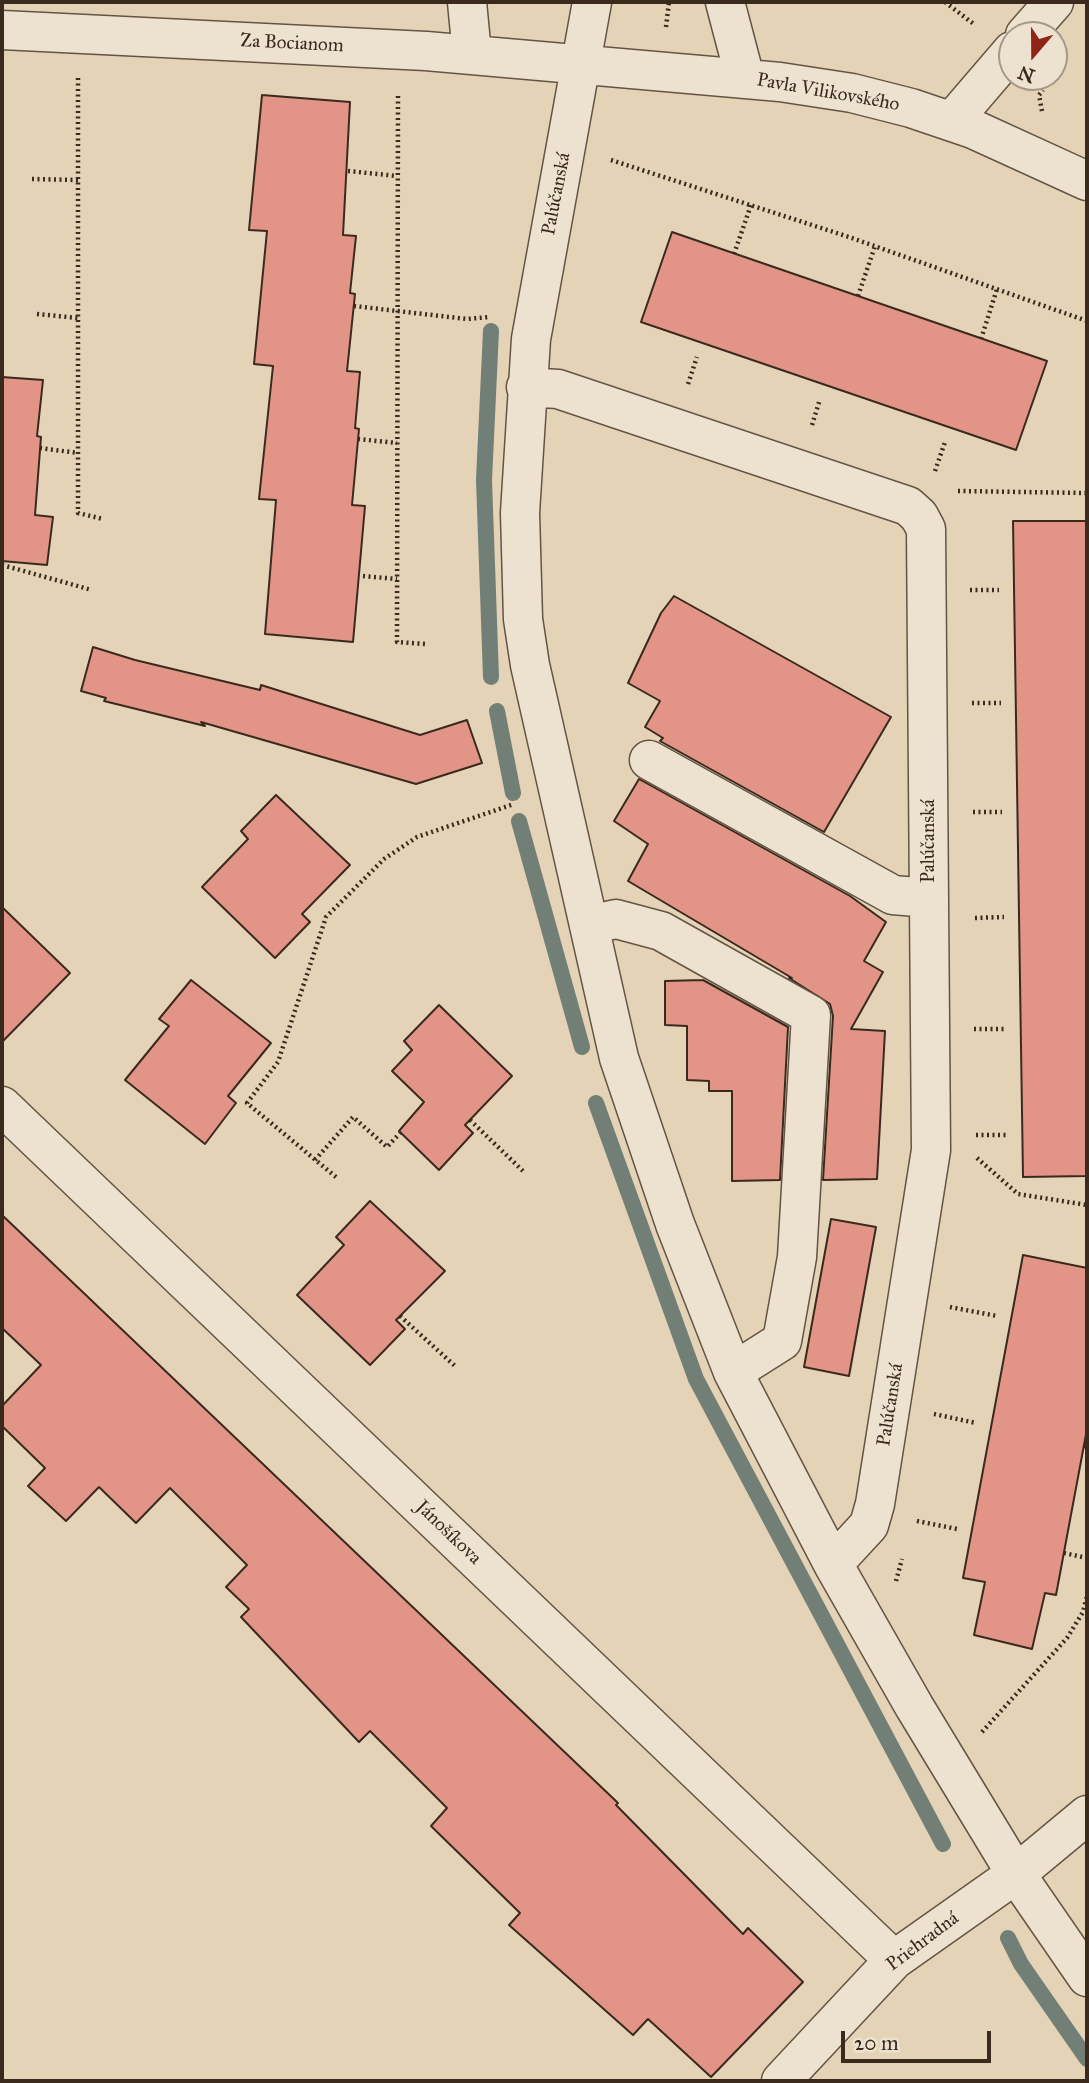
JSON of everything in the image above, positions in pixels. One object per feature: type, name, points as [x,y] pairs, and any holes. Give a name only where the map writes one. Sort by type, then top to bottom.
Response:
[{"type":"street","points":[[467,2],[472,54]]},
{"type":"street","name":"Palúčanská","points":[[592,2],[534,324],[526,387],[520,513],[523,619],[530,665],[618,1058],[675,1224],[733,1372],[833,1564],[1016,1874],[1087,1976]]},
{"type":"street","name":"Pavla Vilikovského","points":[[726,2],[745,78]]},
{"type":"street","points":[[1038,21],[1054,2]]},
{"type":"street","name":"Za Bocianom","points":[[2,30],[472,54],[582,67]]},
{"type":"street","name":"Pavla Vilikovského","points":[[582,67],[745,78],[852,93],[952,121],[1087,181]]},
{"type":"street","points":[[952,121],[998,67]]},
{"type":"street","name":"Palúčanská","points":[[526,387],[558,389],[908,506],[919,516],[926,529],[931,1150],[875,1504],[869,1525],[833,1564]]},
{"type":"street","points":[[649,760],[893,895],[929,898]]},
{"type":"street","points":[[589,925],[616,919],[661,931],[811,1015],[797,1256],[782,1341],[733,1372]]},
{"type":"street","name":"Jánošíkova","points":[[2,1106],[894,1960]]},
{"type":"street","name":"Priehradná","points":[[781,2081],[894,1960],[1016,1874],[1087,1815]]},
{"type":"path","points":[[78,34],[78,513],[103,519]]},
{"type":"path","points":[[398,50],[397,642],[425,644]]},
{"type":"path","points":[[1042,91],[1039,95],[1046,117]]},
{"type":"path","points":[[610,159],[1087,321]]},
{"type":"path","points":[[348,171],[397,176]]},
{"type":"path","points":[[32,179],[78,180]]},
{"type":"path","points":[[734,254],[751,205]]},
{"type":"path","points":[[858,296],[875,247]]},
{"type":"path","points":[[981,339],[997,289]]},
{"type":"path","points":[[354,306],[467,319],[491,316],[534,324]]},
{"type":"path","points":[[37,314],[78,318]]},
{"type":"path","points":[[687,388],[697,357]]},
{"type":"path","points":[[811,426],[820,399]]},
{"type":"path","points":[[358,439],[397,443]]},
{"type":"path","points":[[931,482],[944,442]]},
{"type":"path","points":[[40,448],[78,453]]},
{"type":"path","points":[[958,491],[1087,493]]},
{"type":"path","points":[[2,565],[92,590]]},
{"type":"path","points":[[363,576],[397,579]]},
{"type":"path","points":[[962,590],[999,590]]},
{"type":"path","points":[[964,703],[1000,703]]},
{"type":"path","points":[[336,1177],[247,1103],[278,1062],[327,917],[384,859],[416,837],[484,811],[559,792]]},
{"type":"path","points":[[965,812],[1002,812]]},
{"type":"path","points":[[967,918],[1004,917]]},
{"type":"path","points":[[970,1029],[1006,1029]]},
{"type":"path","points":[[315,1160],[353,1117],[387,1147],[400,1133]]},
{"type":"path","points":[[470,1120],[524,1172]]},
{"type":"path","points":[[971,1135],[1007,1135]]},
{"type":"path","points":[[970,1151],[1018,1194],[1087,1205]]},
{"type":"path","points":[[949,1307],[997,1316]]},
{"type":"path","points":[[400,1316],[455,1366]]},
{"type":"path","points":[[930,1413],[976,1423]]},
{"type":"path","points":[[909,1519],[957,1529]]},
{"type":"path","points":[[1064,1553],[1087,1558]]},
{"type":"path","points":[[981,1733],[1067,1638],[1083,1612],[1087,1596]]},
{"type":"building","points":[[262,95],[350,102],[343,235],[356,236],[350,293],[355,294],[347,371],[360,372],[355,428],[359,429],[352,505],[365,506],[353,642],[265,634],[276,500],[259,499],[273,366],[254,364],[267,231],[249,230]]},
{"type":"building","points":[[672,232],[1047,361],[1016,450],[641,322]]},
{"type":"building","points":[[2,377],[43,380],[37,436],[41,437],[35,515],[53,517],[47,565],[2,561]]},
{"type":"building","points":[[1013,521],[1087,521],[1087,1176],[1023,1177]]},
{"type":"building","points":[[674,596],[891,717],[824,832],[660,741],[663,738],[645,727],[660,701],[628,683],[661,613]]},
{"type":"building","points":[[93,647],[135,660],[260,690],[261,685],[420,735],[467,720],[482,763],[416,784],[201,722],[205,726],[104,701],[106,698],[81,691]]},
{"type":"building","points":[[639,779],[850,896],[886,922],[864,961],[883,972],[851,1029],[885,1031],[877,1179],[823,1180],[833,1016],[830,1004],[789,978],[792,978],[628,881],[648,844],[614,821]]},
{"type":"building","points":[[276,795],[350,865],[302,914],[310,922],[275,958],[202,887],[248,839],[241,831]]},
{"type":"building","points":[[2,907],[70,973],[2,1042]]},
{"type":"building","points":[[191,980],[271,1043],[228,1096],[236,1103],[205,1144],[125,1080],[169,1026],[159,1019]]},
{"type":"building","points":[[703,980],[788,1027],[780,1180],[732,1181],[732,1091],[709,1091],[709,1081],[687,1080],[687,1026],[665,1025],[665,981]]},
{"type":"building","points":[[439,1005],[512,1076],[465,1125],[473,1133],[439,1170],[399,1131],[424,1102],[392,1071],[412,1050],[404,1041]]},
{"type":"building","points":[[370,1201],[445,1271],[396,1320],[405,1329],[370,1365],[297,1295],[344,1245],[336,1237]]},
{"type":"building","points":[[2,1215],[618,1803],[616,1805],[743,1934],[748,1928],[803,1982],[711,2077],[648,2019],[633,2035],[509,1925],[520,1913],[431,1826],[447,1808],[370,1731],[359,1742],[241,1617],[249,1609],[226,1587],[247,1565],[170,1488],[136,1523],[99,1487],[66,1521],[28,1486],[45,1468],[2,1426],[2,1406],[41,1365],[2,1328]]},
{"type":"building","points":[[831,1219],[876,1227],[849,1376],[804,1367]]},
{"type":"building","points":[[1023,1255],[1087,1268],[1087,1429],[1056,1595],[1045,1593],[1032,1649],[974,1635],[985,1582],[963,1578]]},
{"type":"waterway","points":[[491,331],[484,480],[491,677]]},
{"type":"waterway","points":[[497,711],[513,793]]},
{"type":"waterway","points":[[519,821],[582,1047]]},
{"type":"waterway","points":[[596,1103],[696,1379],[943,1844]]},
{"type":"waterway","points":[[1008,1938],[1021,1964],[1087,2059]]}]
